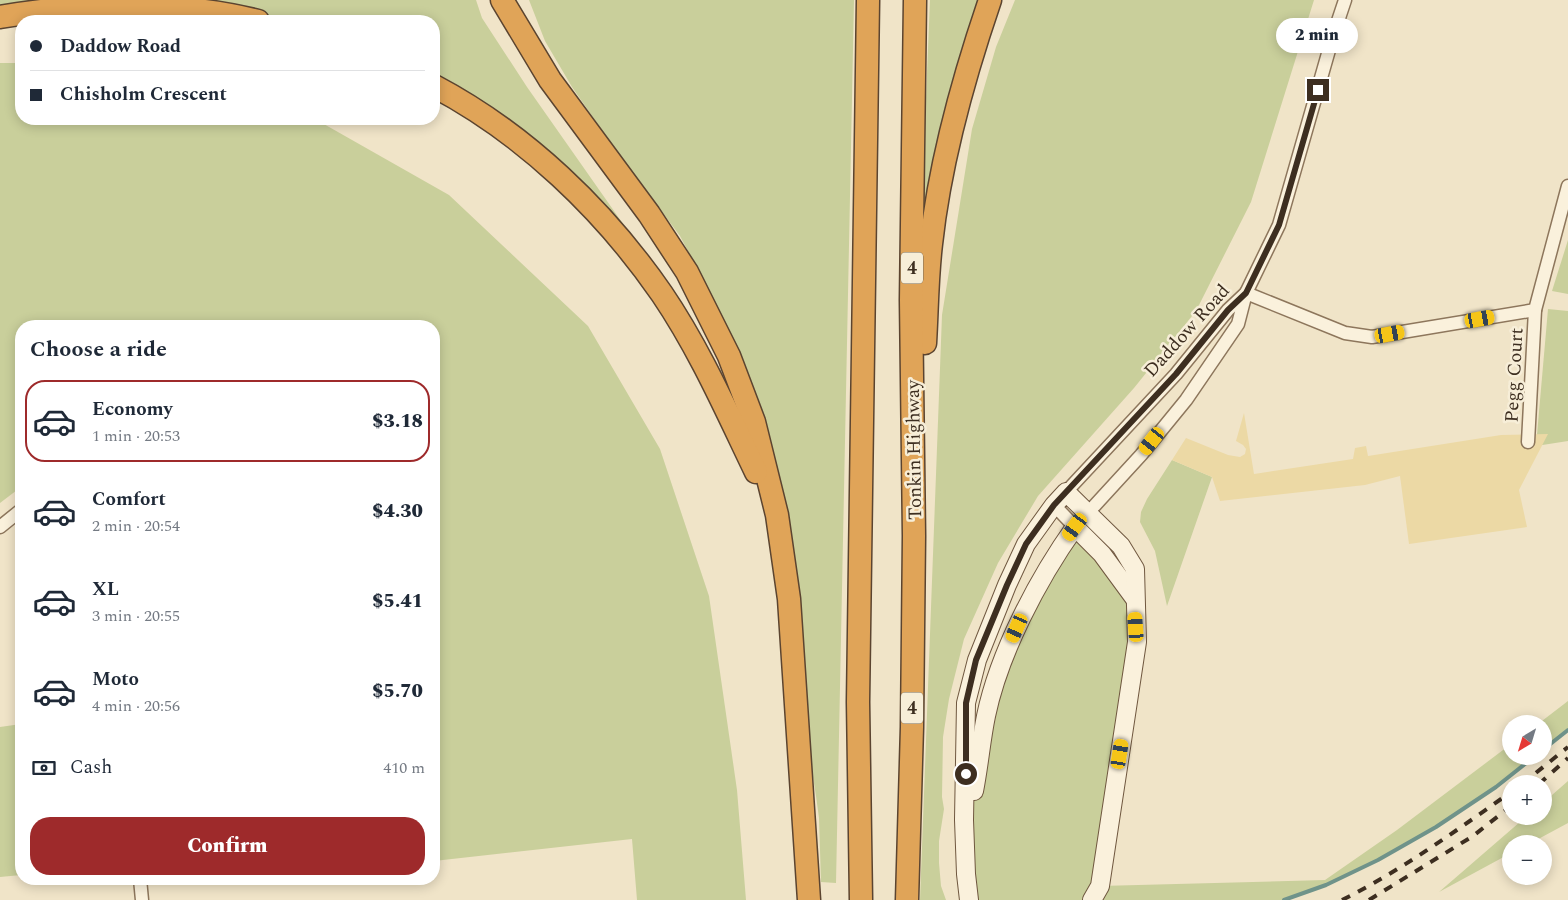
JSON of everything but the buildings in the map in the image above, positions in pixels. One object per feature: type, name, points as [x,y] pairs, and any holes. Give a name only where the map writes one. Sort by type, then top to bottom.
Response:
[{"type":"highway","points":[[502,0],[532,51],[574,113],[649,214],[687,272],[704,302],[729,356],[754,422],[778,515],[789,600],[810,900]]},
{"type":"highway","points":[[509,0],[532,51]]},
{"type":"highway","points":[[861,900],[858,702],[868,0]]},
{"type":"highway","name":"Tonkin Highway","points":[[907,900],[912,727],[914,536],[911,300],[915,0]]},
{"type":"highway","points":[[914,536],[931,244],[945,159],[971,55],[990,0]]},
{"type":"highway","points":[[953,126],[979,52],[1002,0]]},
{"type":"highway","points":[[0,17],[58,9],[145,7],[200,11],[223,15]]},
{"type":"highway","points":[[440,90],[493,123],[535,155],[578,193],[620,239],[662,294],[701,359],[778,515]]},
{"type":"main road","name":"Daddow Road","points":[[969,900],[964,820],[966,703],[976,660],[1026,544],[1054,505],[1066,492]]},
{"type":"main road","points":[[1066,492],[1121,546],[1135,569],[1137,642],[1100,886],[1092,900]]},
{"type":"main road","name":"Daddow Road","points":[[964,820],[972,798],[978,771],[986,715],[1002,662],[1033,594],[1075,527]]},
{"type":"main road","points":[[1075,527],[1102,554],[1135,599]]},
{"type":"street","points":[[1346,0],[1333,36],[1279,225],[1246,293],[1345,333],[1372,337],[1535,310]]},
{"type":"street","name":"Pegg Court","points":[[1528,442],[1535,310],[1568,186]]},
{"type":"street","name":"Daddow Road","points":[[1066,492],[1176,374],[1228,310],[1246,293]]},
{"type":"street","name":"Daddow Road","points":[[1075,527],[1141,455],[1186,400],[1238,324],[1246,293]]},
{"type":"street","points":[[1054,505],[1075,527]]},
{"type":"street","points":[[0,527],[15,515]]},
{"type":"street","points":[[141,885],[142,900]]},
{"type":"green space","points":[[0,0],[476,0],[482,18],[527,87],[640,248],[440,89],[440,15],[107,15],[0,11]]},
{"type":"green space","points":[[529,0],[854,0],[836,883],[821,882],[819,818],[816,796],[750,383],[712,297],[680,236],[617,152],[572,87],[545,41]]},
{"type":"green space","points":[[930,0],[981,0],[920,244]]},
{"type":"green space","points":[[1015,0],[1314,0],[1251,202],[1196,311],[1134,388],[1038,496],[998,563],[964,639],[949,699],[943,737],[942,797],[944,809],[939,841],[939,863],[941,886],[946,900],[920,900],[942,315],[972,129],[996,47]]},
{"type":"green space","points":[[0,63],[15,63],[15,125],[326,125],[449,195],[588,326],[660,449],[709,596],[737,790],[746,900],[637,900],[632,839],[440,860],[440,320],[15,320],[15,492],[0,503]]},
{"type":"green space","points":[[1568,240],[1568,294],[1552,291]]},
{"type":"green space","points":[[1548,309],[1568,311],[1568,441],[1536,446]]},
{"type":"green space","points":[[1172,460],[1212,477],[1167,606],[1155,551],[1140,522],[1141,512],[1147,499]]},
{"type":"green space","points":[[1075,527],[1135,599],[1100,886],[1325,880],[1397,830],[1502,751],[1502,765],[1524,765],[1511,775],[1502,775],[1502,782],[1496,787],[1436,827],[1378,860],[1326,885],[1284,900],[969,900],[972,798],[1002,662]]},
{"type":"green space","points":[[1568,701],[1568,730],[1552,743],[1552,715],[1550,715]]},
{"type":"green space","points":[[15,725],[15,876],[0,877],[0,727]]},
{"type":"green space","points":[[1568,781],[1568,823],[1546,835],[1505,835],[1517,825],[1552,825],[1552,795]]},
{"type":"green space","points":[[1502,838],[1502,858],[1439,892]]},
{"type":"sand","points":[[1244,413],[1254,474],[1353,459],[1355,448],[1366,446],[1368,456],[1501,435],[1548,434],[1519,490],[1527,527],[1409,544],[1400,476],[1365,485],[1220,501],[1212,477],[1172,460],[1186,438],[1228,455],[1240,457],[1245,454],[1246,449],[1236,441]]},
{"type":"waterway","points":[[1552,743],[1568,730]]},
{"type":"waterway","points":[[1284,900],[1326,885],[1378,860],[1436,827],[1496,787],[1524,765]]},
{"type":"railway","points":[[1533,775],[1568,747]]},
{"type":"railway","points":[[1549,775],[1568,758]]},
{"type":"railway","points":[[1342,900],[1408,863],[1502,798]]},
{"type":"railway","points":[[1369,900],[1473,836],[1502,813]]},
{"type":"route","points":[[966,774],[966,703],[976,660],[1026,544],[1054,505],[1176,374],[1228,310],[1246,293],[1279,225],[1318,90]]}]
